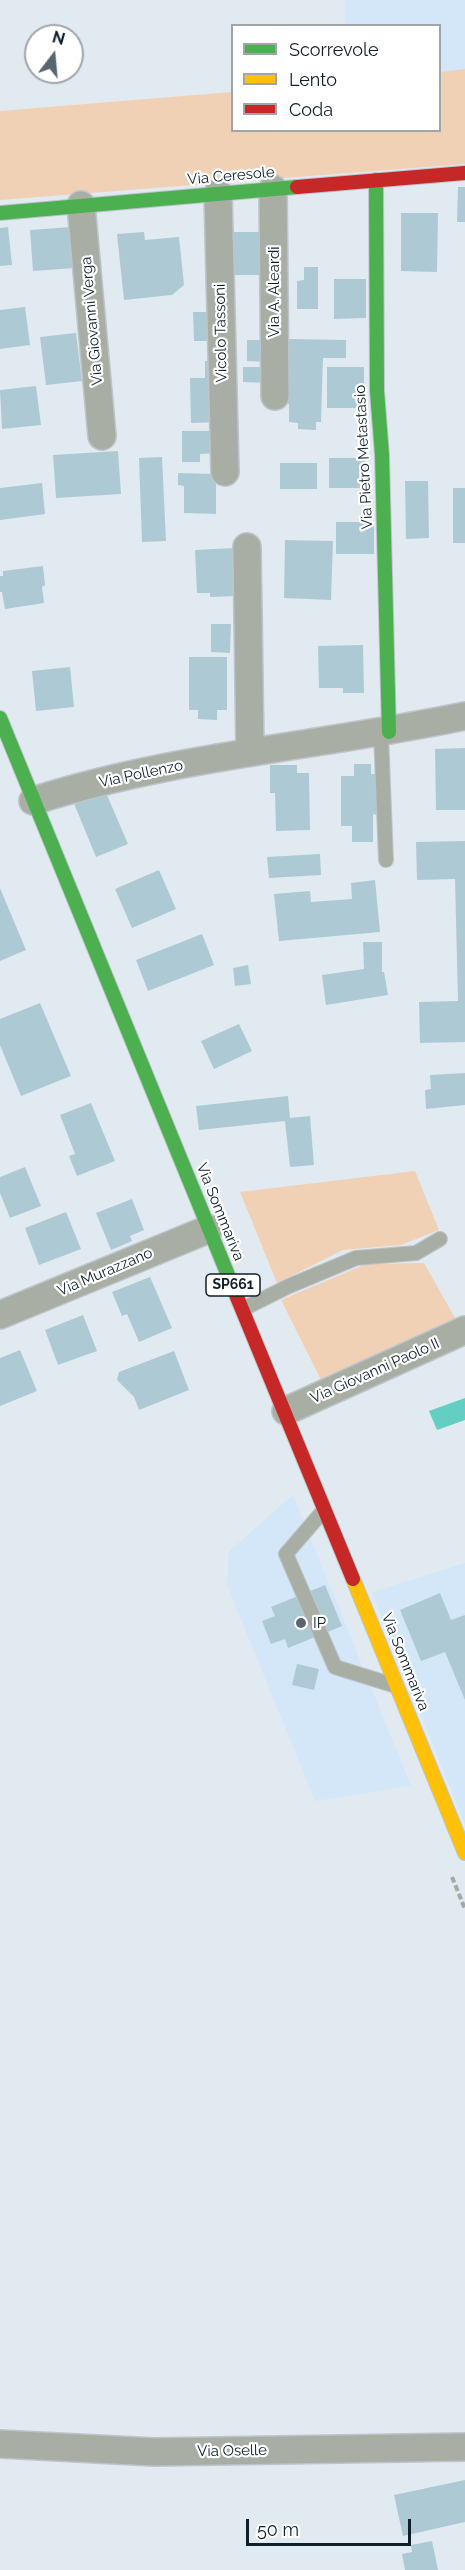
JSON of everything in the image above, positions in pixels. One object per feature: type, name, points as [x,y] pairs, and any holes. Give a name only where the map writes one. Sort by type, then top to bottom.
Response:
[{"type":"main road","name":"Via Ceresole","points":[[0,213],[465,172]]},
{"type":"main road","name":"Via Pietro Metastasio","points":[[376,180],[376,391],[382,455],[385,733]]},
{"type":"main road","name":"Via Sommariva","points":[[0,718],[465,1853]]},
{"type":"street","name":"Via A. Aleardi","points":[[273,189],[274,396]]},
{"type":"street","name":"Vicolo Tassoni","points":[[218,193],[225,472]]},
{"type":"street","name":"Via Giovanni Verga","points":[[81,205],[102,436]]},
{"type":"street","points":[[246,547],[250,752]]},
{"type":"street","name":"Via Pollenzo","points":[[33,801],[72,788],[250,752],[385,733],[465,716]]},
{"type":"street","name":"Via Murazzano","points":[[0,1315],[209,1229]]},
{"type":"street","name":"Via Giovanni Paolo II","points":[[286,1412],[465,1330]]},
{"type":"street","name":"Via Oselle","points":[[0,2444],[154,2452],[465,2447]]},
{"type":"lane","points":[[385,733],[386,860]]},
{"type":"lane","points":[[243,1309],[289,1286],[356,1258],[416,1253],[440,1239]]},
{"type":"lane","points":[[325,1509],[286,1554],[335,1667],[397,1686]]},
{"type":"shaded area","points":[[345,0],[465,0],[465,69],[441,72],[441,24],[345,24]]},
{"type":"shaded area","points":[[465,69],[465,164],[0,200],[0,111],[231,92],[231,132],[441,132],[441,72]]},
{"type":"shaded area","points":[[415,1171],[439,1230],[401,1245],[343,1250],[277,1283],[240,1192]]},
{"type":"shaded area","points":[[424,1263],[455,1318],[321,1380],[281,1300],[366,1264]]},
{"type":"shaded area","points":[[465,1398],[465,1420],[437,1430],[429,1411]]},
{"type":"shaded area","points":[[293,1495],[411,1786],[315,1801],[227,1585],[229,1551]]},
{"type":"shaded area","points":[[465,1563],[465,1824],[372,1592]]},
{"type":"building","points":[[458,187],[465,187],[465,222],[457,222]]},
{"type":"building","points":[[401,213],[438,213],[437,272],[401,271]]},
{"type":"building","points":[[8,227],[12,265],[0,266],[0,228]]},
{"type":"building","points":[[71,227],[75,268],[33,271],[30,230]]},
{"type":"building","points":[[144,232],[145,240],[179,237],[184,285],[172,295],[124,300],[117,234]]},
{"type":"building","points":[[234,232],[266,232],[266,275],[234,275]]},
{"type":"building","points":[[304,267],[318,267],[318,309],[297,309],[297,281],[304,280]]},
{"type":"building","points":[[334,279],[366,279],[366,318],[334,319]]},
{"type":"building","points":[[25,307],[30,345],[0,349],[0,310]]},
{"type":"building","points":[[193,312],[216,312],[217,341],[194,341]]},
{"type":"building","points":[[76,333],[82,381],[46,385],[40,337]]},
{"type":"building","points":[[288,339],[346,340],[346,358],[323,358],[321,422],[316,422],[316,430],[298,429],[298,423],[289,422],[289,404],[284,404]]},
{"type":"building","points":[[247,340],[269,340],[268,362],[247,361]]},
{"type":"building","points":[[205,361],[220,361],[221,422],[191,423],[190,378],[205,378]]},
{"type":"building","points":[[243,367],[269,367],[269,383],[243,382]]},
{"type":"building","points":[[327,367],[364,367],[364,408],[327,408]]},
{"type":"building","points":[[36,386],[41,425],[2,429],[0,390]]},
{"type":"building","points":[[182,431],[220,431],[220,453],[200,454],[200,462],[182,462]]},
{"type":"building","points":[[118,451],[121,494],[56,498],[53,455]]},
{"type":"building","points":[[162,457],[166,541],[142,542],[139,458]]},
{"type":"building","points":[[329,458],[366,458],[366,488],[329,488]]},
{"type":"building","points":[[280,463],[317,463],[317,489],[280,489]]},
{"type":"building","points":[[178,473],[216,474],[216,514],[184,513],[184,486],[178,485]]},
{"type":"building","points":[[405,481],[428,481],[429,538],[406,539]]},
{"type":"building","points":[[42,483],[45,514],[0,520],[0,488]]},
{"type":"building","points":[[453,488],[465,488],[465,543],[453,543]]},
{"type":"building","points":[[336,522],[374,522],[374,554],[336,554]]},
{"type":"building","points":[[285,540],[333,541],[331,600],[284,598]]},
{"type":"building","points":[[234,548],[236,596],[210,597],[210,593],[197,593],[195,550]]},
{"type":"building","points":[[43,566],[44,603],[5,609],[2,592],[0,592],[0,576],[3,576],[3,571]]},
{"type":"building","points":[[211,624],[231,624],[230,653],[211,652]]},
{"type":"building","points":[[363,645],[364,693],[343,693],[343,688],[319,688],[318,646]]},
{"type":"building","points":[[189,657],[227,657],[227,710],[217,710],[217,720],[198,719],[198,710],[189,710]]},
{"type":"building","points":[[70,667],[74,707],[36,711],[32,671]]},
{"type":"building","points":[[465,748],[465,810],[436,810],[435,749]]},
{"type":"building","points":[[354,764],[371,764],[371,774],[378,774],[378,815],[373,814],[373,842],[352,842],[352,826],[341,826],[341,776],[354,776]]},
{"type":"building","points":[[270,765],[297,765],[297,773],[309,773],[310,830],[276,831],[275,793],[270,793]]},
{"type":"building","points":[[104,788],[128,844],[96,857],[73,801]]},
{"type":"building","points":[[465,841],[465,1042],[420,1043],[419,1002],[458,1001],[455,879],[417,880],[416,842]]},
{"type":"building","points":[[320,854],[321,875],[269,878],[267,857]]},
{"type":"building","points":[[159,870],[176,909],[132,928],[115,889]]},
{"type":"building","points":[[375,880],[380,932],[279,941],[274,894],[310,891],[311,902],[352,899],[351,883]]},
{"type":"building","points":[[0,888],[26,950],[0,961]]},
{"type":"building","points":[[202,934],[214,965],[148,991],[136,960]]},
{"type":"building","points":[[363,942],[382,942],[382,972],[384,972],[388,995],[326,1005],[322,975],[364,969]]},
{"type":"building","points":[[248,965],[251,984],[235,986],[233,968]]},
{"type":"building","points":[[40,1003],[71,1076],[21,1096],[0,1045],[0,1019]]},
{"type":"building","points":[[239,1024],[252,1051],[214,1069],[201,1041]]},
{"type":"building","points":[[465,1073],[465,1105],[426,1109],[425,1090],[431,1089],[430,1075]]},
{"type":"building","points":[[288,1096],[290,1118],[310,1116],[314,1165],[290,1167],[285,1121],[199,1130],[196,1106]]},
{"type":"building","points":[[91,1103],[115,1161],[77,1176],[69,1156],[75,1154],[60,1115]]},
{"type":"building","points":[[25,1167],[41,1206],[10,1218],[0,1193],[0,1177]]},
{"type":"building","points":[[132,1199],[144,1230],[130,1236],[132,1241],[111,1250],[96,1213]]},
{"type":"building","points":[[66,1212],[81,1249],[39,1265],[25,1228]]},
{"type":"building","points":[[150,1277],[172,1328],[139,1342],[127,1314],[122,1316],[112,1292]]},
{"type":"building","points":[[83,1315],[97,1351],[58,1365],[45,1330]]},
{"type":"building","points":[[20,1350],[37,1391],[0,1406],[0,1358]]},
{"type":"building","points":[[174,1351],[189,1390],[139,1410],[134,1397],[117,1380],[119,1372]]},
{"type":"building","points":[[325,1585],[342,1626],[288,1648],[285,1639],[271,1644],[262,1621],[275,1616],[271,1607]]},
{"type":"building","points":[[440,1593],[451,1620],[465,1615],[465,1700],[445,1652],[421,1661],[400,1610]]},
{"type":"building","points":[[297,1664],[319,1669],[314,1690],[292,1685]]},
{"type":"building","points":[[465,2480],[465,2522],[403,2536],[394,2495]]},
{"type":"building","points":[[432,2541],[438,2570],[405,2570],[402,2554],[412,2552],[411,2545]]},
{"type":"traffic: fast","points":[[376,180],[377,391],[382,455],[389,732]]},
{"type":"traffic: fast","points":[[0,213],[297,187]]},
{"type":"traffic: fast","points":[[0,718],[237,1297]]},
{"type":"traffic: slow","points":[[353,1579],[465,1853]]},
{"type":"traffic: jam","points":[[297,187],[465,173]]},
{"type":"traffic: jam","points":[[237,1297],[353,1579]]},
{"type":"place","name":"IP","points":[[301,1623]]}]
